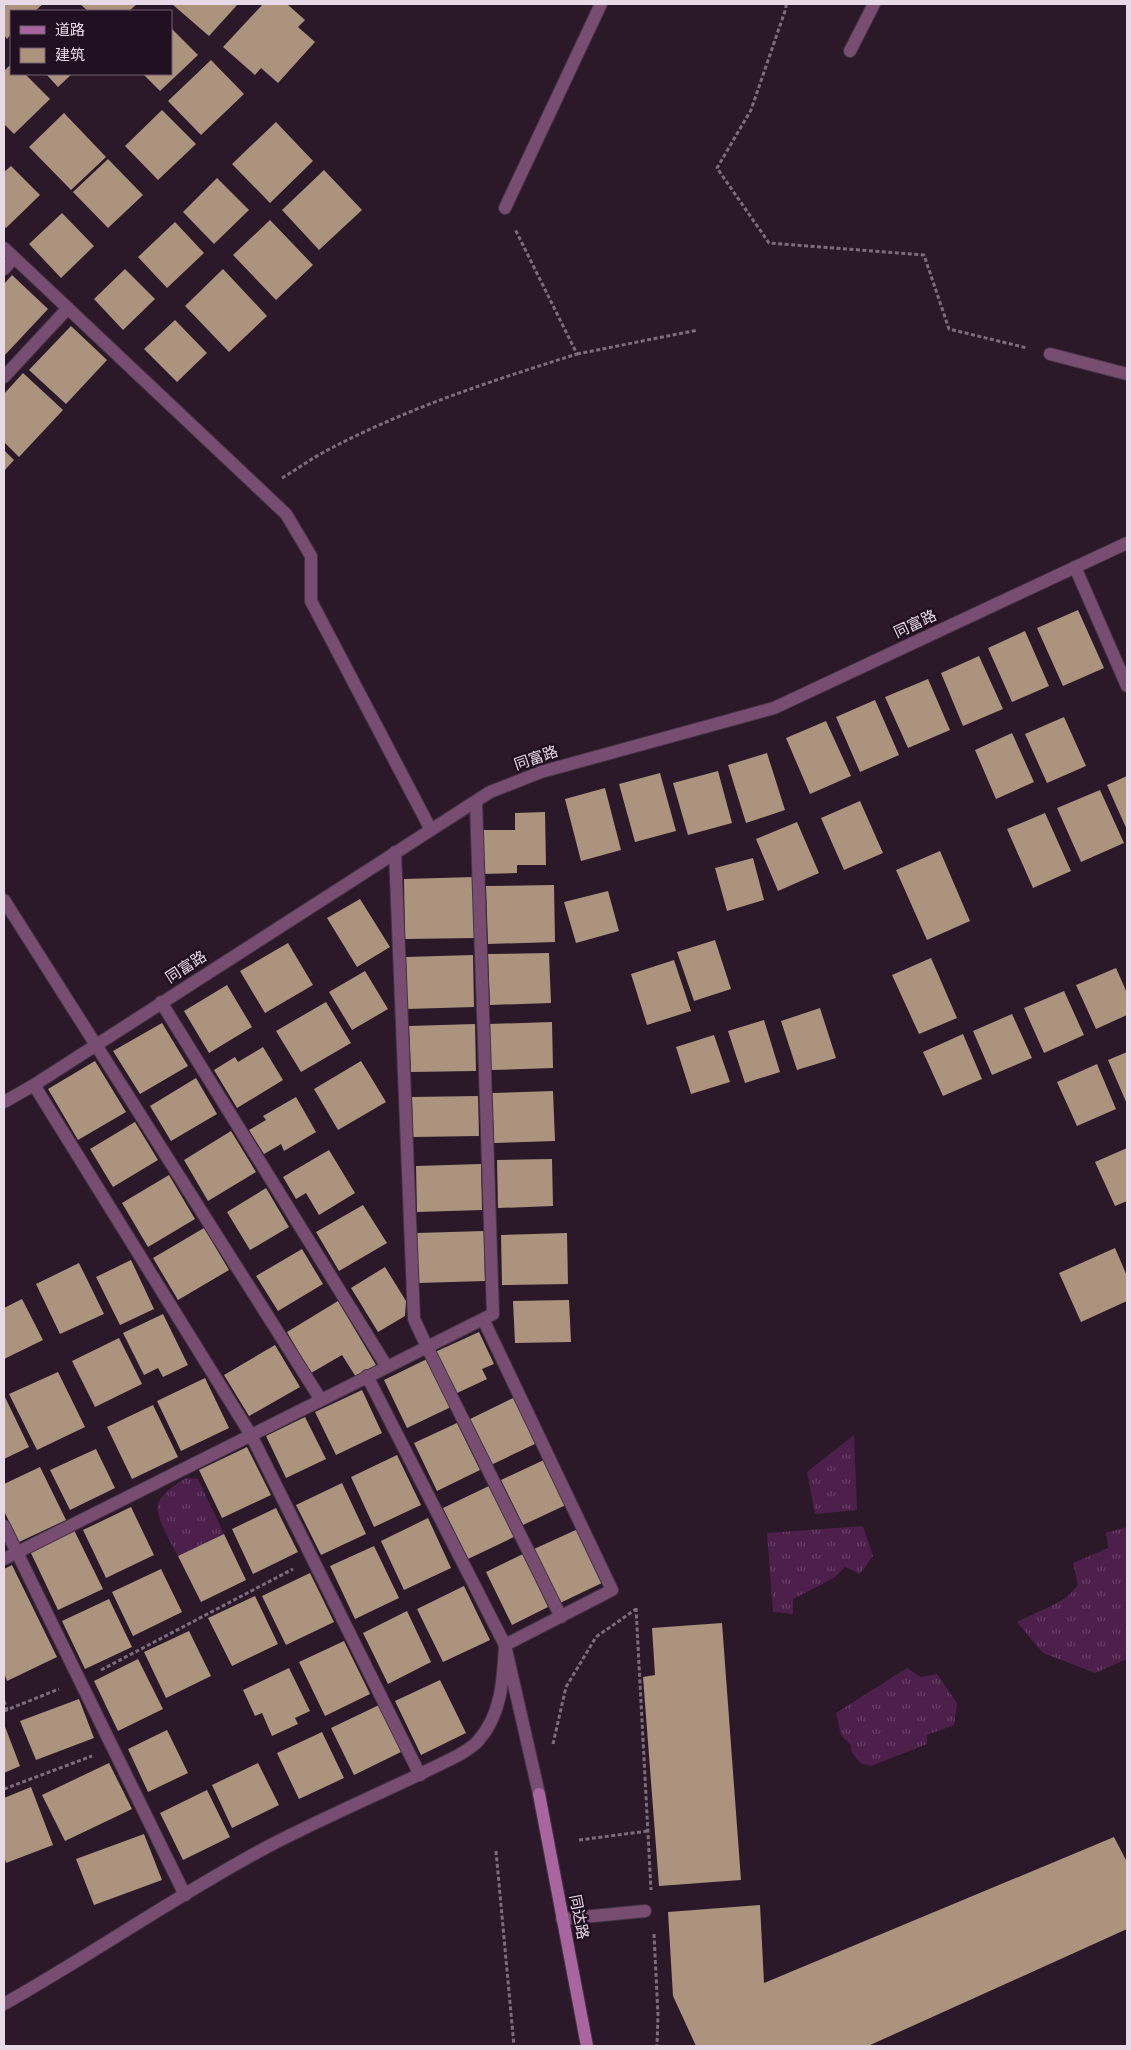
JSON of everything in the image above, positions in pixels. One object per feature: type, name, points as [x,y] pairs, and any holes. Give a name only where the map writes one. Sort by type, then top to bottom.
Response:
[{"type":"street","points":[[505,208],[601,4]]},
{"type":"street","points":[[850,51],[874,4]]},
{"type":"street","points":[[4,248],[286,514],[311,556],[311,600],[430,830]]},
{"type":"street","points":[[4,269],[14,258]]},
{"type":"street","points":[[4,377],[68,308]]},
{"type":"street","points":[[1050,354],[1127,374]]},
{"type":"street","name":"同富路","points":[[4,1102],[34,1085],[490,792],[541,772],[774,708],[1127,543]]},
{"type":"street","points":[[1075,567],[1127,686]]},
{"type":"street","points":[[4,1558],[493,1314],[476,802]]},
{"type":"street","points":[[395,852],[414,1319],[561,1617]]},
{"type":"street","points":[[4,900],[321,1400]]},
{"type":"street","points":[[162,1002],[387,1367]]},
{"type":"street","points":[[34,1085],[251,1435],[420,1775]]},
{"type":"street","points":[[483,1319],[612,1590],[505,1645]]},
{"type":"street","points":[[4,2004],[268,1846],[459,1755],[477,1742],[499,1705],[505,1645],[367,1376]]},
{"type":"street","points":[[4,1526],[184,1895]]},
{"type":"street","name":"同达路","points":[[505,1645],[539,1794],[587,2046]]},
{"type":"street","points":[[562,1919],[645,1911]]},
{"type":"path","points":[[786,4],[750,110],[717,168],[769,243],[924,255],[950,329],[1050,354]]},
{"type":"path","points":[[505,208],[577,354]]},
{"type":"path","points":[[262,491],[323,452],[404,414],[490,381],[577,354],[698,330]]},
{"type":"path","points":[[4,1701],[6,1710],[79,1681],[313,1558]]},
{"type":"path","points":[[552,1750],[566,1687],[596,1637],[636,1608],[652,1899]]},
{"type":"path","points":[[4,1789],[112,1749]]},
{"type":"path","points":[[579,1840],[648,1831]]},
{"type":"path","points":[[496,1851],[514,2046]]},
{"type":"path","points":[[654,1928],[658,2015],[657,2046]]},
{"type":"green space","points":[[854,1435],[857,1510],[815,1514],[807,1472]]},
{"type":"green space","points":[[186,1478],[198,1479],[224,1534],[178,1556],[160,1520],[158,1506],[164,1494]]},
{"type":"green space","points":[[863,1526],[873,1556],[860,1574],[845,1567],[834,1578],[793,1599],[793,1614],[773,1612],[767,1533]]},
{"type":"green space","points":[[1127,1527],[1127,1659],[1095,1673],[1043,1653],[1017,1622],[1068,1596],[1078,1585],[1073,1563],[1108,1548],[1106,1533]]},
{"type":"green space","points":[[907,1668],[921,1677],[937,1674],[957,1703],[954,1725],[927,1735],[927,1744],[871,1766],[860,1763],[851,1751],[851,1745],[841,1735],[836,1713]]},
{"type":"building","points":[[4,4],[43,4],[36,10],[10,10],[10,35],[7,39],[4,35]]},
{"type":"building","points":[[80,4],[137,4],[130,10],[87,10]]},
{"type":"building","points":[[172,4],[238,4],[209,36]]},
{"type":"building","points":[[263,4],[287,4],[305,20],[298,27],[315,42],[278,83],[261,68],[255,75],[223,47]]},
{"type":"building","points":[[172,29],[198,55],[160,91],[144,75],[172,75]]},
{"type":"building","points":[[211,60],[244,94],[201,135],[168,101]]},
{"type":"building","points":[[10,65],[10,75],[26,75],[50,99],[14,134],[4,124],[4,71]]},
{"type":"building","points":[[47,75],[71,75],[58,87]]},
{"type":"building","points":[[162,110],[196,144],[158,180],[125,146]]},
{"type":"building","points":[[64,113],[106,157],[71,190],[29,147]]},
{"type":"building","points":[[276,122],[313,161],[270,203],[232,164]]},
{"type":"building","points":[[108,159],[143,195],[108,228],[73,192]]},
{"type":"building","points":[[11,166],[40,195],[6,228],[4,226],[4,172]]},
{"type":"building","points":[[324,170],[362,210],[319,250],[282,210]]},
{"type":"building","points":[[217,178],[249,210],[214,244],[183,212]]},
{"type":"building","points":[[62,213],[94,246],[61,278],[29,244]]},
{"type":"building","points":[[270,220],[313,265],[276,300],[233,255]]},
{"type":"building","points":[[175,222],[204,253],[167,288],[138,257]]},
{"type":"building","points":[[125,269],[155,299],[123,330],[94,299]]},
{"type":"building","points":[[223,269],[267,316],[229,352],[185,306]]},
{"type":"building","points":[[12,275],[48,309],[4,356],[4,284]]},
{"type":"building","points":[[175,320],[207,353],[177,382],[144,349]]},
{"type":"building","points":[[71,326],[107,360],[66,404],[29,370]]},
{"type":"building","points":[[23,373],[63,410],[19,457],[4,442],[4,394]]},
{"type":"building","points":[[4,450],[14,460],[4,471]]},
{"type":"building","points":[[1078,610],[1104,668],[1063,686],[1037,628]]},
{"type":"building","points":[[1025,631],[1049,686],[1012,702],[988,648]]},
{"type":"building","points":[[979,656],[1003,709],[963,726],[941,673]]},
{"type":"building","points":[[928,679],[950,730],[908,748],[885,697]]},
{"type":"building","points":[[875,700],[899,755],[860,772],[836,717]]},
{"type":"building","points":[[1064,717],[1086,766],[1047,783],[1025,734]]},
{"type":"building","points":[[826,721],[851,776],[810,794],[786,738]]},
{"type":"building","points":[[1012,733],[1034,782],[996,799],[975,750]]},
{"type":"building","points":[[767,753],[785,810],[746,823],[728,765]]},
{"type":"building","points":[[718,771],[732,823],[688,835],[673,783]]},
{"type":"building","points":[[660,773],[676,831],[635,842],[619,784]]},
{"type":"building","points":[[1127,776],[1127,830],[1107,785]]},
{"type":"building","points":[[605,788],[621,850],[581,861],[565,799]]},
{"type":"building","points":[[1100,790],[1124,843],[1081,862],[1057,808]]},
{"type":"building","points":[[860,801],[883,853],[844,870],[821,818]]},
{"type":"building","points":[[545,812],[546,865],[517,865],[517,873],[483,874],[482,830],[515,830],[515,813]]},
{"type":"building","points":[[1045,813],[1071,871],[1033,888],[1007,829]]},
{"type":"building","points":[[797,822],[819,873],[778,891],[756,839]]},
{"type":"building","points":[[940,851],[970,921],[927,940],[896,870]]},
{"type":"building","points":[[753,858],[764,900],[727,911],[715,868]]},
{"type":"building","points":[[474,877],[476,938],[405,939],[404,879]]},
{"type":"building","points":[[554,885],[555,942],[488,944],[486,886]]},
{"type":"building","points":[[608,891],[619,931],[576,943],[564,902]]},
{"type":"building","points":[[360,899],[390,947],[357,967],[327,918]]},
{"type":"building","points":[[715,940],[731,989],[694,1001],[677,952]]},
{"type":"building","points":[[288,943],[313,985],[265,1013],[240,971]]},
{"type":"building","points":[[549,953],[551,1003],[490,1005],[488,954]]},
{"type":"building","points":[[473,955],[474,1007],[407,1009],[406,957]]},
{"type":"building","points":[[931,958],[957,1018],[919,1034],[892,975]]},
{"type":"building","points":[[674,960],[691,1011],[647,1025],[631,974]]},
{"type":"building","points":[[1116,968],[1127,993],[1127,1015],[1096,1029],[1076,985]]},
{"type":"building","points":[[365,971],[388,1009],[352,1030],[329,992]]},
{"type":"building","points":[[227,985],[252,1027],[209,1053],[184,1011]]},
{"type":"building","points":[[1064,991],[1084,1035],[1044,1053],[1024,1008]]},
{"type":"building","points":[[326,1002],[351,1043],[301,1072],[276,1031]]},
{"type":"building","points":[[820,1008],[836,1058],[797,1070],[781,1021]]},
{"type":"building","points":[[1012,1014],[1032,1058],[992,1075],[973,1031]]},
{"type":"building","points":[[764,1020],[780,1072],[745,1083],[728,1031]]},
{"type":"building","points":[[552,1022],[553,1068],[491,1070],[489,1024]]},
{"type":"building","points":[[162,1023],[188,1066],[140,1094],[113,1051]]},
{"type":"building","points":[[475,1024],[476,1071],[411,1072],[409,1026]]},
{"type":"building","points":[[963,1034],[982,1079],[943,1096],[923,1052]]},
{"type":"building","points":[[714,1035],[730,1082],[691,1094],[676,1047]]},
{"type":"building","points":[[263,1047],[283,1080],[237,1108],[214,1070],[235,1057],[238,1062]]},
{"type":"building","points":[[1127,1052],[1127,1104],[1108,1060]]},
{"type":"building","points":[[95,1061],[126,1112],[78,1140],[48,1089]]},
{"type":"building","points":[[361,1061],[386,1102],[338,1130],[314,1089]]},
{"type":"building","points":[[1097,1064],[1116,1109],[1077,1126],[1057,1082]]},
{"type":"building","points":[[196,1078],[217,1114],[171,1141],[150,1106]]},
{"type":"building","points":[[553,1091],[555,1141],[494,1143],[492,1093]]},
{"type":"building","points":[[478,1096],[479,1136],[413,1137],[412,1097]]},
{"type":"building","points":[[296,1097],[316,1132],[284,1151],[281,1144],[264,1154],[249,1130],[266,1120],[263,1116]]},
{"type":"building","points":[[135,1122],[158,1160],[113,1187],[90,1149]]},
{"type":"building","points":[[231,1131],[256,1172],[208,1201],[184,1160]]},
{"type":"building","points":[[1127,1148],[1127,1201],[1115,1206],[1095,1162]]},
{"type":"building","points":[[329,1150],[355,1193],[319,1215],[306,1193],[296,1199],[283,1177]]},
{"type":"building","points":[[552,1159],[553,1206],[498,1208],[497,1160]]},
{"type":"building","points":[[481,1164],[482,1210],[417,1212],[416,1166]]},
{"type":"building","points":[[169,1175],[195,1219],[148,1247],[122,1203]]},
{"type":"building","points":[[266,1188],[289,1227],[250,1250],[227,1212]]},
{"type":"building","points":[[363,1205],[387,1243],[339,1271],[316,1232]]},
{"type":"building","points":[[204,1228],[229,1270],[178,1300],[153,1258]]},
{"type":"building","points":[[484,1231],[485,1281],[418,1283],[417,1233]]},
{"type":"building","points":[[567,1233],[568,1284],[502,1285],[501,1235]]},
{"type":"building","points":[[1115,1248],[1127,1276],[1127,1301],[1081,1322],[1059,1273]]},
{"type":"building","points":[[302,1249],[323,1284],[278,1311],[256,1276]]},
{"type":"building","points":[[131,1260],[154,1309],[120,1325],[96,1277]]},
{"type":"building","points":[[79,1263],[104,1314],[60,1334],[36,1284]]},
{"type":"building","points":[[385,1267],[406,1301],[405,1316],[378,1332],[351,1288]]},
{"type":"building","points":[[22,1299],[43,1340],[4,1359],[4,1308]]},
{"type":"building","points":[[569,1300],[571,1342],[515,1343],[513,1301]]},
{"type":"building","points":[[338,1301],[376,1365],[356,1377],[342,1355],[311,1373],[287,1332]]},
{"type":"building","points":[[163,1314],[188,1365],[163,1377],[158,1368],[144,1375],[123,1333]]},
{"type":"building","points":[[479,1332],[494,1364],[482,1369],[487,1379],[455,1394],[435,1352]]},
{"type":"building","points":[[119,1338],[142,1384],[95,1407],[72,1361]]},
{"type":"building","points":[[275,1345],[300,1387],[249,1416],[224,1375]]},
{"type":"building","points":[[427,1359],[451,1407],[407,1428],[384,1380]]},
{"type":"building","points":[[58,1372],[85,1427],[37,1450],[9,1394]]},
{"type":"building","points":[[205,1378],[229,1428],[181,1451],[157,1401]]},
{"type":"building","points":[[362,1390],[382,1433],[336,1455],[315,1412]]},
{"type":"building","points":[[4,1395],[29,1447],[4,1459]]},
{"type":"building","points":[[517,1396],[539,1442],[491,1465],[468,1420]]},
{"type":"building","points":[[153,1405],[178,1457],[132,1479],[107,1427]]},
{"type":"building","points":[[305,1417],[326,1459],[286,1478],[266,1436]]},
{"type":"building","points":[[457,1423],[480,1470],[437,1491],[414,1443]]},
{"type":"building","points":[[247,1447],[271,1495],[222,1518],[199,1470]]},
{"type":"building","points":[[96,1449],[115,1488],[70,1510],[50,1470]]},
{"type":"building","points":[[397,1455],[421,1505],[374,1527],[351,1477]]},
{"type":"building","points":[[546,1459],[568,1504],[523,1525],[501,1480]]},
{"type":"building","points":[[40,1467],[66,1520],[19,1542],[4,1511],[4,1484]]},
{"type":"building","points":[[342,1483],[366,1534],[321,1555],[296,1505]]},
{"type":"building","points":[[491,1485],[516,1536],[468,1559],[443,1508]]},
{"type":"building","points":[[131,1507],[154,1555],[106,1578],[83,1530]]},
{"type":"building","points":[[276,1508],[298,1552],[253,1574],[232,1529]]},
{"type":"building","points":[[428,1518],[451,1568],[404,1590],[381,1541]]},
{"type":"building","points":[[578,1529],[604,1582],[560,1603],[534,1549]]},
{"type":"building","points":[[74,1530],[103,1589],[58,1610],[30,1551]]},
{"type":"building","points":[[224,1534],[246,1580],[201,1602],[178,1556]]},
{"type":"building","points":[[374,1546],[399,1598],[355,1619],[330,1566]]},
{"type":"building","points":[[523,1554],[548,1607],[512,1625],[486,1572]]},
{"type":"building","points":[[12,1565],[57,1657],[7,1681],[4,1673],[4,1569]]},
{"type":"building","points":[[161,1569],[182,1612],[133,1636],[112,1592]]},
{"type":"building","points":[[310,1573],[334,1622],[286,1645],[262,1596]]},
{"type":"building","points":[[464,1586],[490,1640],[443,1662],[417,1609]]},
{"type":"building","points":[[255,1596],[278,1644],[232,1666],[208,1618]]},
{"type":"building","points":[[109,1599],[132,1647],[85,1669],[62,1621]]},
{"type":"building","points":[[407,1611],[431,1662],[388,1684],[363,1633]]},
{"type":"building","points":[[722,1623],[741,1880],[659,1886],[643,1677],[655,1675],[652,1628]]},
{"type":"building","points":[[189,1631],[211,1676],[166,1698],[144,1652]]},
{"type":"building","points":[[344,1641],[370,1694],[325,1716],[299,1662]]},
{"type":"building","points":[[138,1659],[163,1709],[118,1731],[94,1681]]},
{"type":"building","points":[[289,1668],[310,1711],[295,1718],[298,1724],[272,1736],[262,1713],[255,1716],[243,1690]]},
{"type":"building","points":[[440,1680],[466,1733],[421,1755],[395,1701]]},
{"type":"building","points":[[79,1699],[94,1738],[36,1760],[20,1721]]},
{"type":"building","points":[[379,1705],[401,1752],[354,1775],[331,1728]]},
{"type":"building","points":[[4,1724],[20,1766],[4,1773]]},
{"type":"building","points":[[167,1730],[188,1773],[148,1792],[128,1749]]},
{"type":"building","points":[[322,1732],[344,1778],[299,1799],[277,1753]]},
{"type":"building","points":[[109,1763],[132,1809],[65,1841],[42,1795]]},
{"type":"building","points":[[258,1763],[279,1805],[232,1828],[212,1785]]},
{"type":"building","points":[[31,1787],[53,1845],[6,1863],[4,1856],[4,1798]]},
{"type":"building","points":[[207,1790],[230,1837],[183,1860],[160,1813]]},
{"type":"building","points":[[144,1834],[162,1880],[94,1905],[76,1859]]},
{"type":"building","points":[[1114,1837],[1127,1862],[1127,1929],[868,2046],[696,2046],[673,1996],[668,1912],[760,1905],[764,1983]]}]
